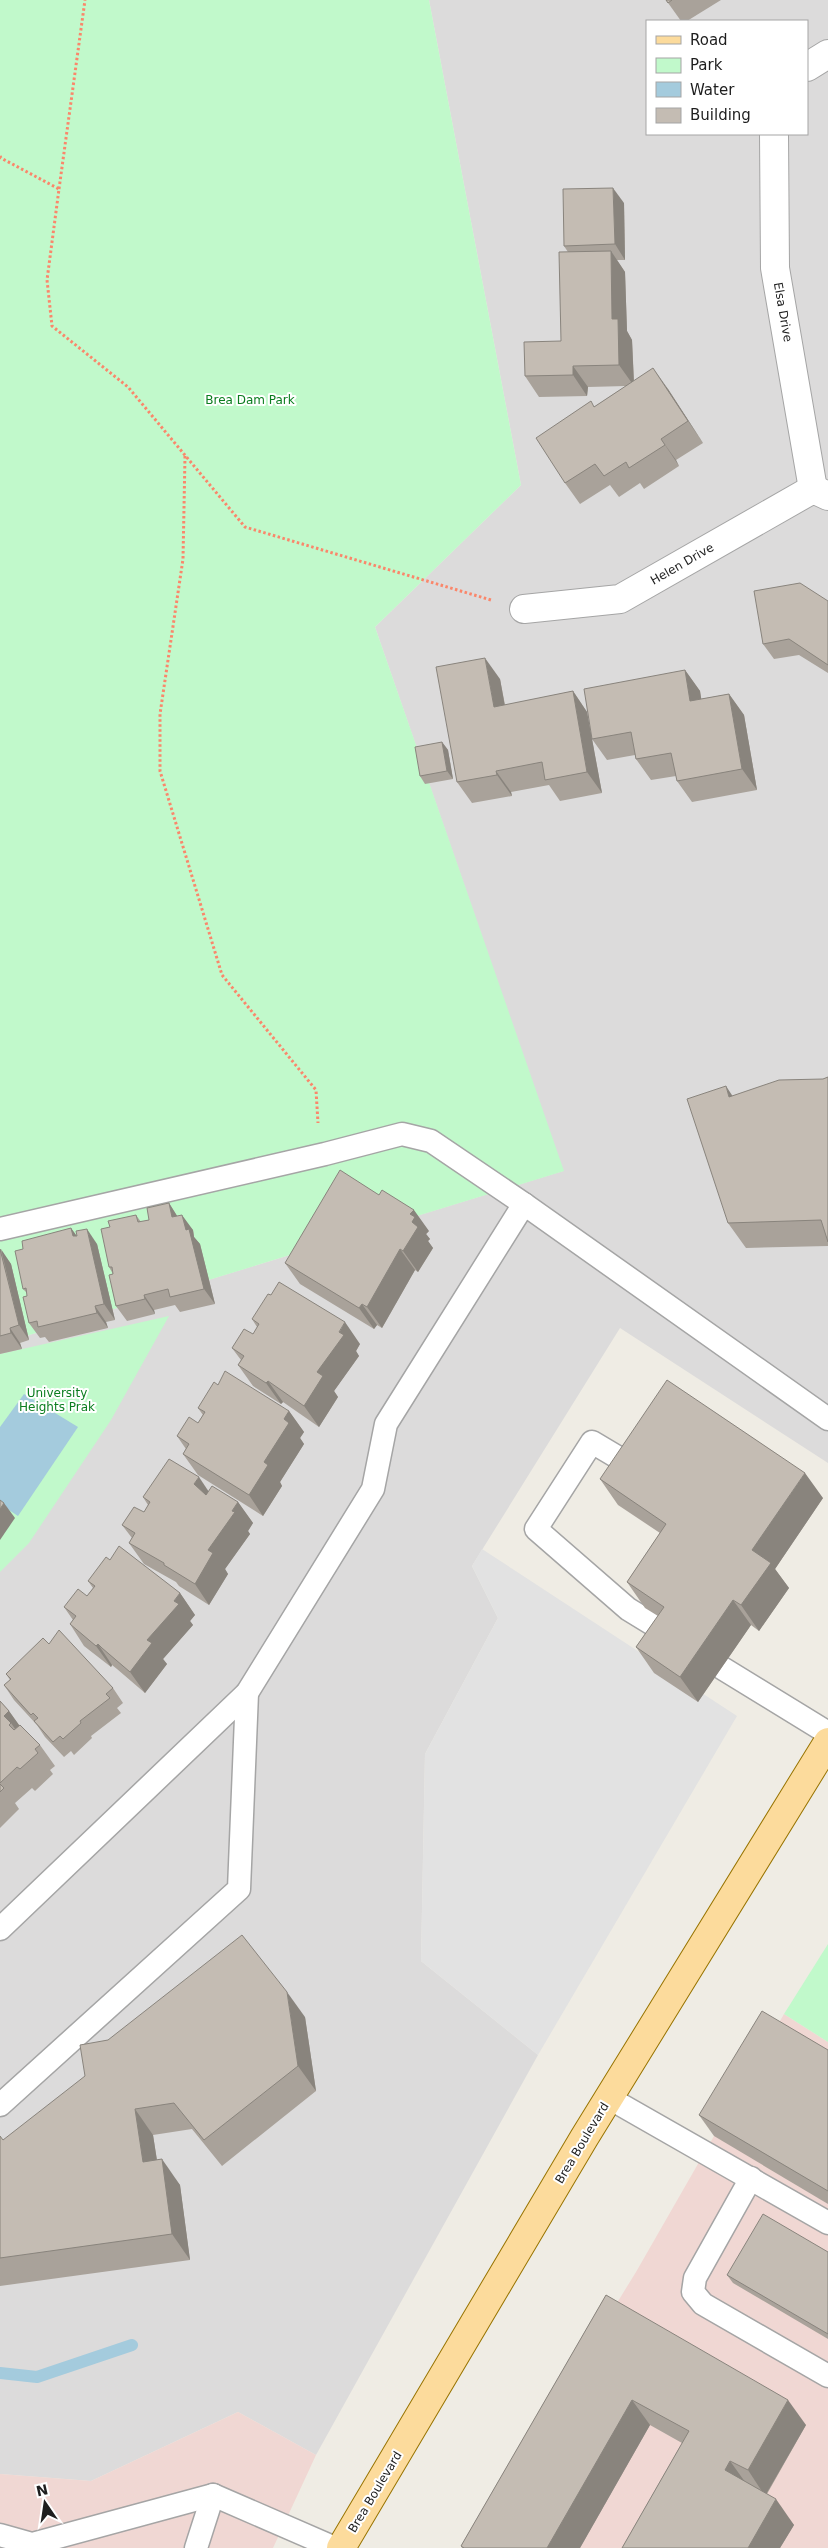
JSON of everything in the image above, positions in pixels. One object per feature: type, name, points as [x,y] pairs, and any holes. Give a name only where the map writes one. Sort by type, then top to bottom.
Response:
[{"type":"main road","name":"Brea Boulevard","points":[[342,2548],[609,2098],[828,1742]]},
{"type":"street","points":[[808,66],[828,54]]},
{"type":"street","name":"Elsa Drive","points":[[774,135],[775,268],[820,492]]},
{"type":"street","name":"Helen Drive","points":[[524,609],[620,599],[820,492]]},
{"type":"lane","points":[[0,1229],[325,1154],[402,1134],[431,1141],[524,1204],[828,1419]]},
{"type":"lane","points":[[0,1929],[247,1693],[373,1489],[386,1424],[524,1204]]},
{"type":"lane","points":[[630,1464],[592,1442],[536,1529],[628,1609],[677,1639]]},
{"type":"lane","points":[[722,1668],[828,1733]]},
{"type":"lane","points":[[0,2105],[239,1889],[247,1693]]},
{"type":"lane","points":[[609,2098],[828,2224]]},
{"type":"lane","points":[[751,2178],[695,2278],[693,2292],[703,2304],[828,2376]]},
{"type":"lane","points":[[196,2548],[213,2495]]},
{"type":"lane","points":[[0,2535],[32,2544],[213,2495],[336,2548]]},
{"type":"path","points":[[84,0],[46,280],[52,326],[128,387],[245,527],[392,572],[524,609]]},
{"type":"path","points":[[0,156],[59,189]]},
{"type":"path","points":[[184,455],[183,559],[160,714],[160,771],[222,974],[316,1090],[316,1113],[325,1154]]},
{"type":"shaded area","points":[[429,0],[828,0],[828,1463],[620,1328],[472,1566],[498,1618],[425,1754],[421,1961],[538,2055],[316,2455],[238,2412],[91,2481],[0,2474],[0,1344],[563,1171],[375,627],[521,485]]},
{"type":"shaded area","points":[[482,1549],[737,1716],[538,2055],[421,1961],[425,1754],[498,1618],[472,1566]]},
{"type":"shaded area","points":[[784,2014],[828,2042],[828,2548],[466,2548],[636,2272]]},
{"type":"shaded area","points":[[238,2412],[316,2455],[273,2548],[0,2548],[0,2474],[91,2481]]},
{"type":"green space","name":"Brea Dam Park","points":[[0,0],[429,0],[521,485],[375,627],[564,1171],[0,1344]]},
{"type":"green space","name":"University Heights Prak","points":[[169,1316],[111,1420],[29,1543],[0,1572],[0,1354]]},
{"type":"green space","points":[[828,1944],[828,2042],[784,2014]]},
{"type":"water","points":[[24,1394],[78,1427],[18,1516],[0,1504],[0,1427]]},
{"type":"building","points":[[613,188],[615,244],[564,246],[563,189]]},
{"type":"building","points":[[611,251],[612,319],[618,319],[619,365],[573,366],[573,375],[525,376],[524,342],[561,341],[559,252]]},
{"type":"building","points":[[653,368],[688,421],[661,439],[665,445],[629,468],[626,462],[604,476],[595,464],[565,483],[536,438],[591,401],[594,407]]},
{"type":"building","points":[[800,583],[828,601],[828,665],[789,639],[763,644],[754,591]]},
{"type":"building","points":[[485,658],[494,707],[573,691],[587,772],[545,780],[542,762],[496,771],[497,775],[457,782],[436,667]]},
{"type":"building","points":[[685,670],[690,701],[729,694],[742,769],[677,781],[671,753],[636,759],[631,732],[592,739],[584,689]]},
{"type":"building","points":[[442,742],[447,771],[420,776],[415,747]]},
{"type":"building","points":[[828,1077],[828,1242],[821,1220],[728,1223],[687,1099],[726,1086],[729,1097],[779,1080],[823,1079]]},
{"type":"building","points":[[340,1170],[379,1195],[382,1190],[414,1210],[410,1214],[415,1217],[412,1222],[418,1227],[403,1251],[400,1249],[367,1307],[362,1304],[359,1308],[285,1263]]},
{"type":"building","points":[[169,1203],[172,1217],[182,1215],[186,1230],[189,1229],[204,1289],[170,1297],[168,1289],[144,1295],[145,1299],[116,1306],[109,1275],[113,1274],[112,1267],[109,1267],[101,1229],[110,1227],[108,1221],[136,1215],[138,1222],[149,1220],[147,1208]]},
{"type":"building","points":[[71,1228],[73,1236],[77,1236],[76,1231],[87,1229],[104,1304],[95,1306],[97,1313],[38,1327],[37,1321],[29,1323],[23,1297],[27,1296],[26,1288],[23,1289],[15,1251],[23,1249],[22,1241]]},
{"type":"building","points":[[0,1249],[19,1325],[10,1328],[11,1333],[0,1336]]},
{"type":"building","points":[[279,1282],[345,1322],[339,1332],[344,1335],[317,1372],[323,1376],[304,1406],[268,1381],[266,1383],[238,1365],[244,1356],[232,1348],[244,1329],[253,1334],[259,1324],[252,1319],[268,1294],[271,1295]]},
{"type":"building","points":[[225,1371],[289,1411],[284,1419],[289,1423],[264,1462],[268,1465],[249,1495],[183,1454],[189,1444],[177,1436],[189,1417],[198,1423],[205,1412],[198,1408],[214,1382],[218,1385]]},
{"type":"building","points":[[667,1380],[805,1473],[752,1550],[771,1563],[741,1605],[733,1600],[680,1677],[636,1647],[664,1607],[627,1582],[666,1524],[600,1479]]},
{"type":"building","points":[[169,1459],[199,1477],[194,1484],[206,1495],[212,1486],[238,1502],[232,1511],[235,1512],[208,1550],[213,1553],[195,1584],[129,1543],[135,1533],[122,1525],[134,1507],[144,1512],[150,1502],[143,1497]]},
{"type":"building","points":[[0,1500],[4,1503],[0,1509]]},
{"type":"building","points":[[119,1546],[180,1593],[174,1601],[179,1604],[147,1640],[152,1643],[130,1672],[98,1644],[96,1646],[70,1624],[76,1616],[64,1607],[78,1589],[87,1596],[95,1586],[88,1581],[106,1557],[110,1560]]},
{"type":"building","points":[[59,1630],[113,1688],[106,1694],[110,1698],[80,1721],[81,1723],[63,1739],[60,1736],[53,1742],[34,1721],[38,1718],[33,1713],[31,1715],[4,1685],[11,1679],[6,1674],[43,1638],[49,1644]]},
{"type":"building","points":[[0,1701],[9,1711],[4,1716],[11,1723],[9,1725],[14,1730],[20,1725],[40,1745],[35,1749],[38,1753],[20,1769],[17,1767],[0,1783]]},
{"type":"building","points":[[0,1784],[4,1788],[0,1792]]},
{"type":"building","points":[[242,1935],[287,1992],[298,2066],[204,2140],[174,2103],[135,2109],[143,2162],[162,2159],[172,2234],[0,2258],[0,2136],[3,2140],[85,2076],[80,2045],[108,2040]]},
{"type":"building","points":[[762,2011],[828,2050],[828,2191],[699,2115]]},
{"type":"building","points":[[763,2214],[828,2252],[828,2334],[727,2275]]},
{"type":"building","points":[[606,2295],[788,2400],[748,2470],[730,2461],[725,2470],[776,2499],[748,2548],[622,2548],[689,2431],[632,2400],[547,2548],[464,2548],[461,2546]]},
{"type":"waterway","points":[[0,2373],[37,2377],[132,2345]]}]
